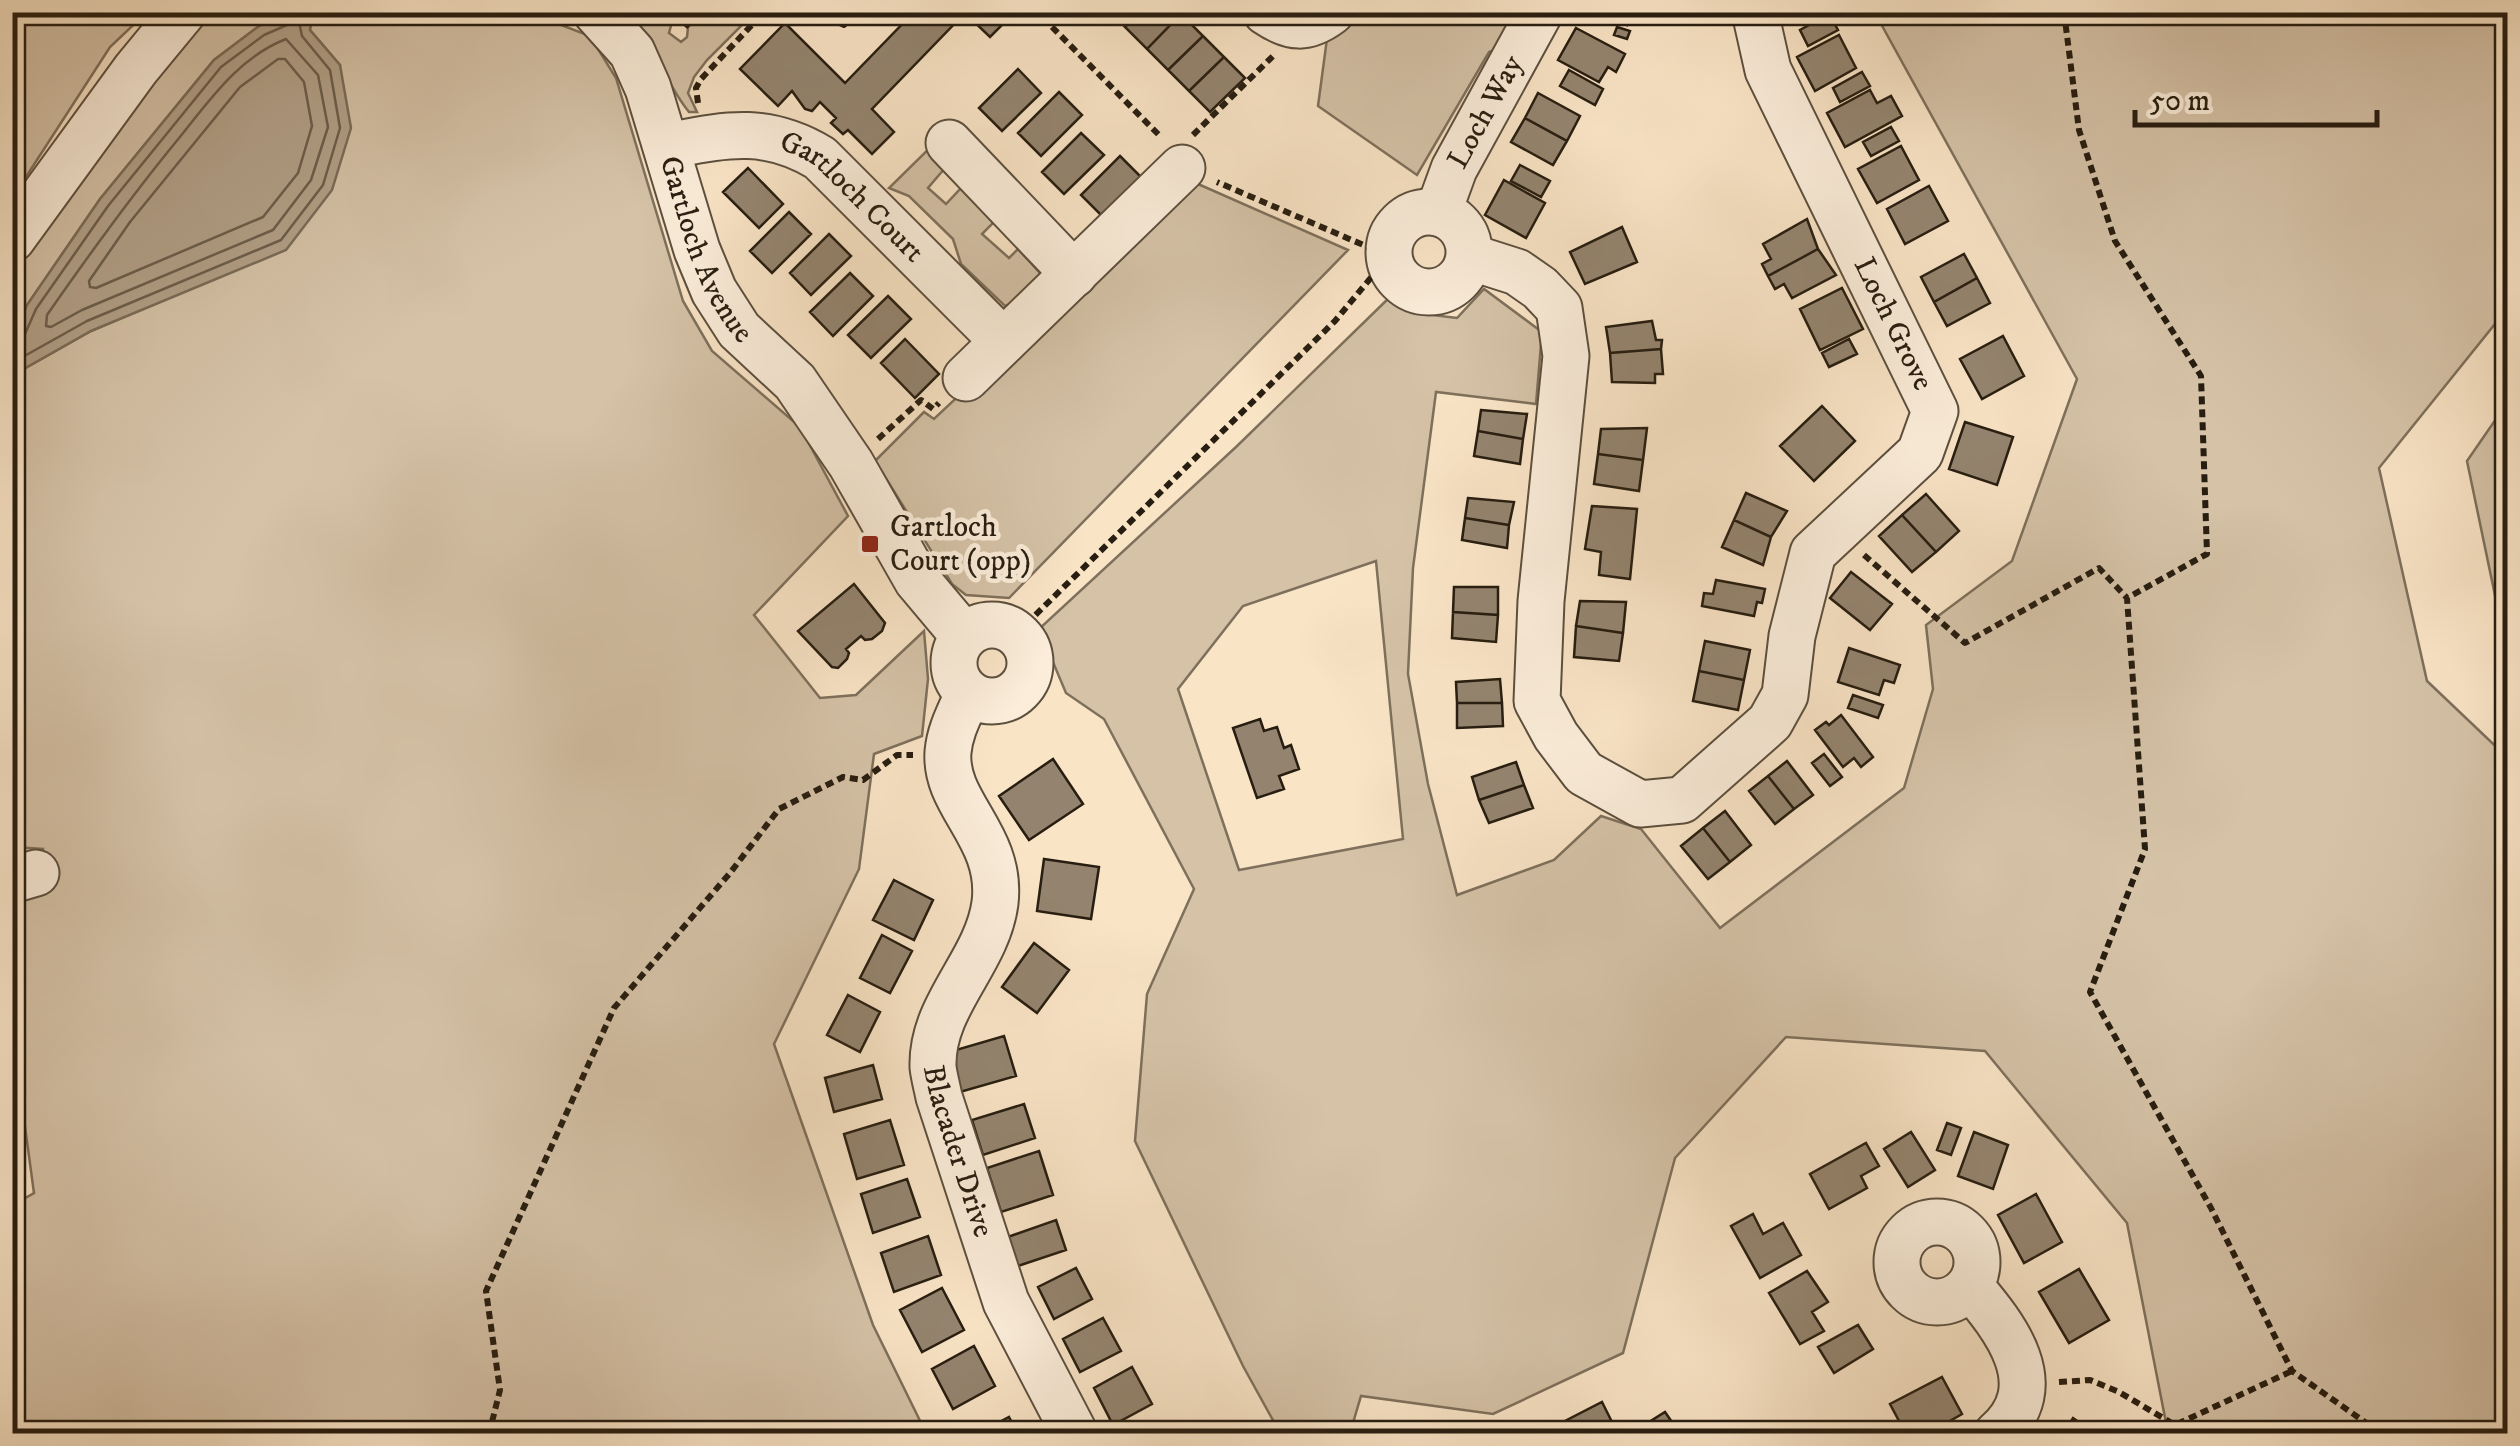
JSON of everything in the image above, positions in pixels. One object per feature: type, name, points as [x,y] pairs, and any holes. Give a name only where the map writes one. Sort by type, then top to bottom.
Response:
[{"type":"street","points":[[12,239],[136,69],[183,12]]},
{"type":"street","name":"Gartloch Avenue","points":[[596,12],[632,52],[648,88],[684,142],[697,250],[714,291],[739,330],[794,382],[851,464]]},
{"type":"street","name":"Loch Way","points":[[1438,213],[1454,169],[1540,12]]},
{"type":"street","name":"Loch Grove","points":[[1470,257],[1517,272],[1540,288],[1558,308],[1566,356],[1541,601],[1537,701],[1556,736],[1584,773],[1640,804],[1682,800],[1770,722],[1785,695],[1792,636],[1813,554],[1920,454],[1935,410],[1768,70],[1754,12]]},
{"type":"street","name":"Gartloch Court","points":[[684,142],[746,133],[802,147],[820,158],[1003,341]]},
{"type":"street","points":[[966,378],[1074,274],[1180,160]]},
{"type":"street","points":[[953,165],[1074,274]]},
{"type":"street","points":[[1438,213],[1458,224],[1469,245],[1470,257],[1458,280],[1435,292],[1410,288],[1399,280],[1389,256],[1390,243],[1402,222],[1413,215],[1438,213]]},
{"type":"street","points":[[851,464],[917,580],[964,636]]},
{"type":"street","points":[[990,624],[1016,633],[1026,644],[1030,658],[1029,673],[1022,687],[997,702],[968,694],[958,682],[953,666],[964,636],[990,624]]},
{"type":"street","points":[[948,756],[952,729],[968,694]]},
{"type":"street","name":"Blacader Drive","points":[[948,756],[957,794],[983,836],[995,869],[994,904],[985,938],[945,1010],[936,1038],[933,1067],[939,1097],[1006,1302],[1075,1434]]},
{"type":"street","points":[[1970,1286],[1999,1320],[2018,1356],[2023,1386],[2009,1423],[1997,1434]]},
{"type":"path","points":[[684,27],[698,12]]},
{"type":"path","points":[[684,142],[701,79],[764,12]]},
{"type":"path","points":[[814,12],[844,25],[857,12]]},
{"type":"path","points":[[2064,12],[2079,130],[2115,241],[2201,376],[2207,554],[2127,598]]},
{"type":"path","points":[[1180,160],[1278,51],[1298,17]]},
{"type":"path","points":[[1016,633],[1335,321],[1389,256],[1180,160],[1052,27]]},
{"type":"path","points":[[851,464],[921,400]]},
{"type":"path","points":[[1836,531],[1965,643],[2099,568],[2127,598],[2145,849],[2090,992],[2211,1208],[2292,1371],[2382,1434]]},
{"type":"path","points":[[489,1434],[500,1390],[486,1292],[614,1008],[730,874],[779,809],[843,777],[863,780],[897,755],[948,756]]},
{"type":"path","points":[[2023,1386],[2090,1380],[2119,1392],[2175,1429],[2292,1371]]},
{"type":"shaded area","points":[[13,12],[146,13],[110,47],[13,197]]},
{"type":"shaded area","points":[[214,13],[293,13],[259,26],[214,60],[100,199],[27,305],[13,339],[13,271],[31,240],[176,50]]},
{"type":"shaded area","points":[[312,13],[530,13],[590,36],[616,78],[683,301],[712,351],[800,427],[848,516],[754,615],[820,698],[856,695],[924,631],[928,679],[922,736],[874,754],[859,869],[774,1044],[873,1325],[926,1433],[13,1433],[13,1205],[34,1193],[15,1053],[13,904],[41,895],[43,849],[13,847],[13,375],[91,331],[169,297],[340,65],[310,30]]},
{"type":"shaded area","points":[[631,13],[691,13],[682,21],[672,22],[669,33],[681,42],[687,37],[688,27],[703,13],[754,13],[694,77],[688,93],[697,112],[689,112]]},
{"type":"shaded area","points":[[1346,13],[1520,13],[1503,47],[1489,52],[1417,175],[1318,106],[1328,31]]},
{"type":"shaded area","points":[[1875,13],[2507,13],[2507,309],[2379,468],[2427,681],[2507,757],[2507,1433],[2168,1433],[2127,1223],[1985,1051],[1786,1037],[1675,1158],[1623,1353],[1493,1414],[1361,1396],[1350,1433],[1280,1433],[1243,1366],[1135,1141],[1147,994],[1194,889],[1104,719],[1066,693],[1039,629],[1236,447],[1392,295],[1416,313],[1457,318],[1484,289],[1542,332],[1536,404],[1436,392],[1413,568],[1408,674],[1428,784],[1457,895],[1554,860],[1601,816],[1641,829],[1720,928],[1904,788],[1933,689],[1926,625],[2012,561],[2077,379]],"holes":[[[1376,561],[1403,839],[1239,870],[1178,689],[1243,606]]]},
{"type":"shaded area","points":[[952,126],[945,168],[928,188],[946,204],[962,187],[1000,216],[982,234],[1009,258],[1018,249],[1040,273],[1026,293],[1005,306],[961,264],[953,239],[909,196],[889,188]]},
{"type":"shaded area","points":[[1189,180],[1348,250],[1009,598],[966,595],[952,584],[875,461],[924,412],[934,419]]},
{"type":"shaded area","points":[[2507,403],[2507,653],[2467,461]]},
{"type":"water","points":[[293,12],[312,13],[310,30],[340,65],[351,128],[332,190],[286,250],[91,331],[13,375],[13,339],[27,305],[100,199],[214,60],[259,26]]},
{"type":"building","points":[[914,12],[1014,13],[990,37],[965,13],[872,109],[894,132],[872,154],[848,130],[843,134],[831,123],[836,118],[820,102],[812,111],[805,109],[792,91],[778,106],[740,69],[785,23],[845,83]]},
{"type":"building","points":[[1111,12],[1140,12],[1125,27]]},
{"type":"building","points":[[1140,12],[1181,14],[1147,49],[1125,27]]},
{"type":"building","points":[[1592,12],[1631,12],[1627,25]]},
{"type":"building","points":[[1775,12],[1823,12],[1823,14],[1775,18]]},
{"type":"building","points":[[1181,14],[1203,36],[1168,70],[1147,49]]},
{"type":"building","points":[[1829,14],[1838,30],[1808,46],[1800,30]]},
{"type":"building","points":[[1617,27],[1630,31],[1627,39],[1614,35]]},
{"type":"building","points":[[1576,28],[1625,54],[1616,72],[1608,67],[1599,82],[1558,60]]},
{"type":"building","points":[[1839,35],[1856,68],[1815,91],[1797,57]]},
{"type":"building","points":[[1203,36],[1224,57],[1189,91],[1168,70]]},
{"type":"building","points":[[1224,57],[1245,78],[1210,112],[1189,91]]},
{"type":"building","points":[[1018,69],[1041,93],[1002,131],[979,108]]},
{"type":"building","points":[[1569,70],[1603,89],[1595,105],[1560,86]]},
{"type":"building","points":[[1862,72],[1870,86],[1840,102],[1833,88]]},
{"type":"building","points":[[1870,90],[1877,103],[1891,96],[1902,116],[1845,147],[1827,113]]},
{"type":"building","points":[[1059,92],[1082,115],[1041,156],[1018,133]]},
{"type":"building","points":[[1538,93],[1580,116],[1567,141],[1525,118]]},
{"type":"building","points":[[1525,118],[1567,141],[1553,165],[1511,142]]},
{"type":"building","points":[[1891,127],[1899,141],[1871,156],[1863,142]]},
{"type":"building","points":[[1081,133],[1104,155],[1064,194],[1042,172]]},
{"type":"building","points":[[1901,146],[1919,180],[1877,203],[1858,169]]},
{"type":"building","points":[[1120,156],[1142,178],[1103,217],[1081,195]]},
{"type":"building","points":[[1520,165],[1550,181],[1541,197],[1511,181]]},
{"type":"building","points":[[748,168],[783,204],[759,228],[723,192]]},
{"type":"building","points":[[1504,180],[1545,203],[1526,238],[1485,215]]},
{"type":"building","points":[[1929,186],[1948,221],[1905,244],[1887,209]]},
{"type":"building","points":[[789,212],[811,234],[772,273],[750,251]]},
{"type":"building","points":[[1807,219],[1818,249],[1768,276],[1762,264],[1771,259],[1763,244]]},
{"type":"building","points":[[1622,227],[1637,262],[1585,284],[1570,252]]},
{"type":"building","points":[[829,234],[851,256],[811,295],[790,273]]},
{"type":"building","points":[[1818,249],[1836,275],[1792,298],[1784,284],[1775,289],[1768,276]]},
{"type":"building","points":[[1964,254],[1977,278],[1934,302],[1921,277]]},
{"type":"building","points":[[850,273],[873,296],[833,336],[810,312]]},
{"type":"building","points":[[1977,278],[1990,303],[1947,326],[1934,302]]},
{"type":"building","points":[[1842,288],[1863,329],[1820,350],[1800,309]]},
{"type":"building","points":[[888,296],[911,319],[871,358],[848,335]]},
{"type":"building","points":[[1652,321],[1656,340],[1662,340],[1661,349],[1610,353],[1606,327]]},
{"type":"building","points":[[2003,336],[2024,376],[1982,399],[1960,359]]},
{"type":"building","points":[[905,339],[939,374],[915,398],[881,363]]},
{"type":"building","points":[[1849,339],[1857,354],[1829,367],[1822,353]]},
{"type":"building","points":[[1661,349],[1663,374],[1655,374],[1655,383],[1612,382],[1610,353]]},
{"type":"building","points":[[1822,406],[1855,441],[1814,481],[1780,446]]},
{"type":"building","points":[[1481,410],[1527,414],[1523,439],[1478,431]]},
{"type":"building","points":[[1965,422],[2013,437],[1997,485],[1949,469]]},
{"type":"building","points":[[1647,428],[1643,460],[1598,454],[1601,429]]},
{"type":"building","points":[[1478,431],[1523,439],[1520,464],[1474,456]]},
{"type":"building","points":[[1598,454],[1643,460],[1639,491],[1594,484]]},
{"type":"building","points":[[1746,493],[1787,511],[1771,537],[1734,520]]},
{"type":"building","points":[[1926,494],[1959,531],[1936,552],[1902,515]]},
{"type":"building","points":[[1468,498],[1514,502],[1509,525],[1465,518]]},
{"type":"building","points":[[1592,506],[1637,509],[1630,579],[1599,575],[1601,552],[1585,549]]},
{"type":"building","points":[[1902,515],[1936,552],[1912,572],[1879,536]]},
{"type":"building","points":[[1465,518],[1509,525],[1507,548],[1462,540]]},
{"type":"building","points":[[1734,520],[1771,537],[1763,565],[1722,547]]},
{"type":"building","points":[[1851,572],[1892,604],[1870,630],[1830,598]]},
{"type":"building","points":[[1716,580],[1765,589],[1754,616],[1702,606],[1704,593],[1713,594]]},
{"type":"building","points":[[854,584],[885,623],[872,639],[861,636],[846,649],[847,659],[838,668],[832,667],[798,631]]},
{"type":"building","points":[[1454,587],[1498,587],[1498,615],[1453,612]]},
{"type":"building","points":[[1580,601],[1626,602],[1623,633],[1576,626]]},
{"type":"building","points":[[1453,612],[1498,615],[1496,642],[1452,638]]},
{"type":"building","points":[[1576,626],[1623,633],[1619,661],[1574,657]]},
{"type":"building","points":[[1705,641],[1750,650],[1744,680],[1699,671]]},
{"type":"building","points":[[1849,648],[1900,665],[1894,683],[1884,680],[1879,695],[1838,682]]},
{"type":"building","points":[[1699,671],[1744,680],[1738,710],[1693,701]]},
{"type":"building","points":[[1500,679],[1502,703],[1457,703],[1456,682]]},
{"type":"building","points":[[1853,695],[1883,705],[1878,718],[1848,708]]},
{"type":"building","points":[[1457,703],[1502,703],[1503,726],[1457,728]]},
{"type":"building","points":[[1841,715],[1873,757],[1861,767],[1854,758],[1843,767],[1815,730]]},
{"type":"building","points":[[1260,719],[1264,731],[1277,727],[1284,748],[1291,745],[1299,769],[1279,776],[1284,789],[1257,798],[1233,728]]},
{"type":"building","points":[[1824,754],[1842,777],[1830,786],[1812,763]]},
{"type":"building","points":[[1053,759],[1083,804],[1029,840],[999,796]]},
{"type":"building","points":[[1787,761],[1813,795],[1794,809],[1768,776]]},
{"type":"building","points":[[1516,762],[1524,785],[1479,800],[1472,777]]},
{"type":"building","points":[[1768,776],[1794,809],[1775,824],[1749,791]]},
{"type":"building","points":[[1524,785],[1533,808],[1489,823],[1479,800]]},
{"type":"building","points":[[1725,811],[1751,845],[1730,862],[1703,828]]},
{"type":"building","points":[[1703,828],[1730,862],[1708,879],[1681,846]]},
{"type":"building","points":[[1044,859],[1099,867],[1091,919],[1037,911]]},
{"type":"building","points":[[894,880],[933,900],[914,940],[873,920]]},
{"type":"building","points":[[882,935],[912,951],[890,993],[860,978]]},
{"type":"building","points":[[1034,943],[1069,970],[1037,1013],[1002,987]]},
{"type":"building","points":[[848,995],[880,1012],[860,1052],[827,1035]]},
{"type":"building","points":[[1004,1036],[1016,1076],[960,1092],[949,1052]]},
{"type":"building","points":[[873,1065],[882,1099],[834,1112],[825,1078]]},
{"type":"building","points":[[1024,1104],[1035,1138],[983,1155],[972,1120]]},
{"type":"building","points":[[890,1120],[904,1165],[857,1179],[844,1134]]},
{"type":"building","points":[[1947,1123],[1961,1128],[1951,1155],[1937,1150]]},
{"type":"building","points":[[1911,1132],[1935,1170],[1908,1187],[1884,1149]]},
{"type":"building","points":[[1974,1132],[2008,1145],[1993,1189],[1958,1176]]},
{"type":"building","points":[[1866,1143],[1879,1166],[1861,1176],[1867,1188],[1829,1209],[1810,1174]]},
{"type":"building","points":[[1039,1151],[1053,1195],[1001,1212],[987,1168]]},
{"type":"building","points":[[907,1179],[920,1217],[873,1233],[861,1194]]},
{"type":"building","points":[[2036,1194],[2062,1242],[2024,1263],[1998,1215]]},
{"type":"building","points":[[1753,1214],[1763,1234],[1783,1223],[1801,1255],[1760,1278],[1731,1226]]},
{"type":"building","points":[[1056,1220],[1066,1250],[1012,1268],[1002,1239]]},
{"type":"building","points":[[928,1236],[941,1275],[894,1292],[881,1253]]},
{"type":"building","points":[[1076,1268],[1092,1299],[1054,1319],[1038,1287]]},
{"type":"building","points":[[2079,1269],[2109,1320],[2069,1343],[2039,1292]]},
{"type":"building","points":[[1807,1271],[1828,1302],[1812,1312],[1824,1331],[1800,1344],[1769,1293]]},
{"type":"building","points":[[942,1288],[964,1330],[922,1352],[900,1310]]},
{"type":"building","points":[[1103,1318],[1121,1351],[1080,1372],[1063,1339]]},
{"type":"building","points":[[1858,1325],[1873,1349],[1834,1373],[1818,1347]]},
{"type":"building","points":[[974,1346],[995,1386],[953,1409],[932,1369]]},
{"type":"building","points":[[1132,1367],[1152,1404],[1113,1425],[1094,1388]]},
{"type":"building","points":[[1942,1377],[1962,1414],[1927,1434],[1906,1434],[1890,1404]]},
{"type":"building","points":[[1602,1402],[1618,1434],[1569,1434],[1563,1422]]},
{"type":"building","points":[[1665,1412],[1676,1428],[1667,1434],[1641,1434],[1638,1429]]},
{"type":"building","points":[[1009,1417],[1018,1434],[977,1434]]},
{"type":"building","points":[[2073,1418],[2096,1434],[2063,1434]]},
{"type":"place","name":"Gartloch Court (opp)","points":[[870,544]]}]
